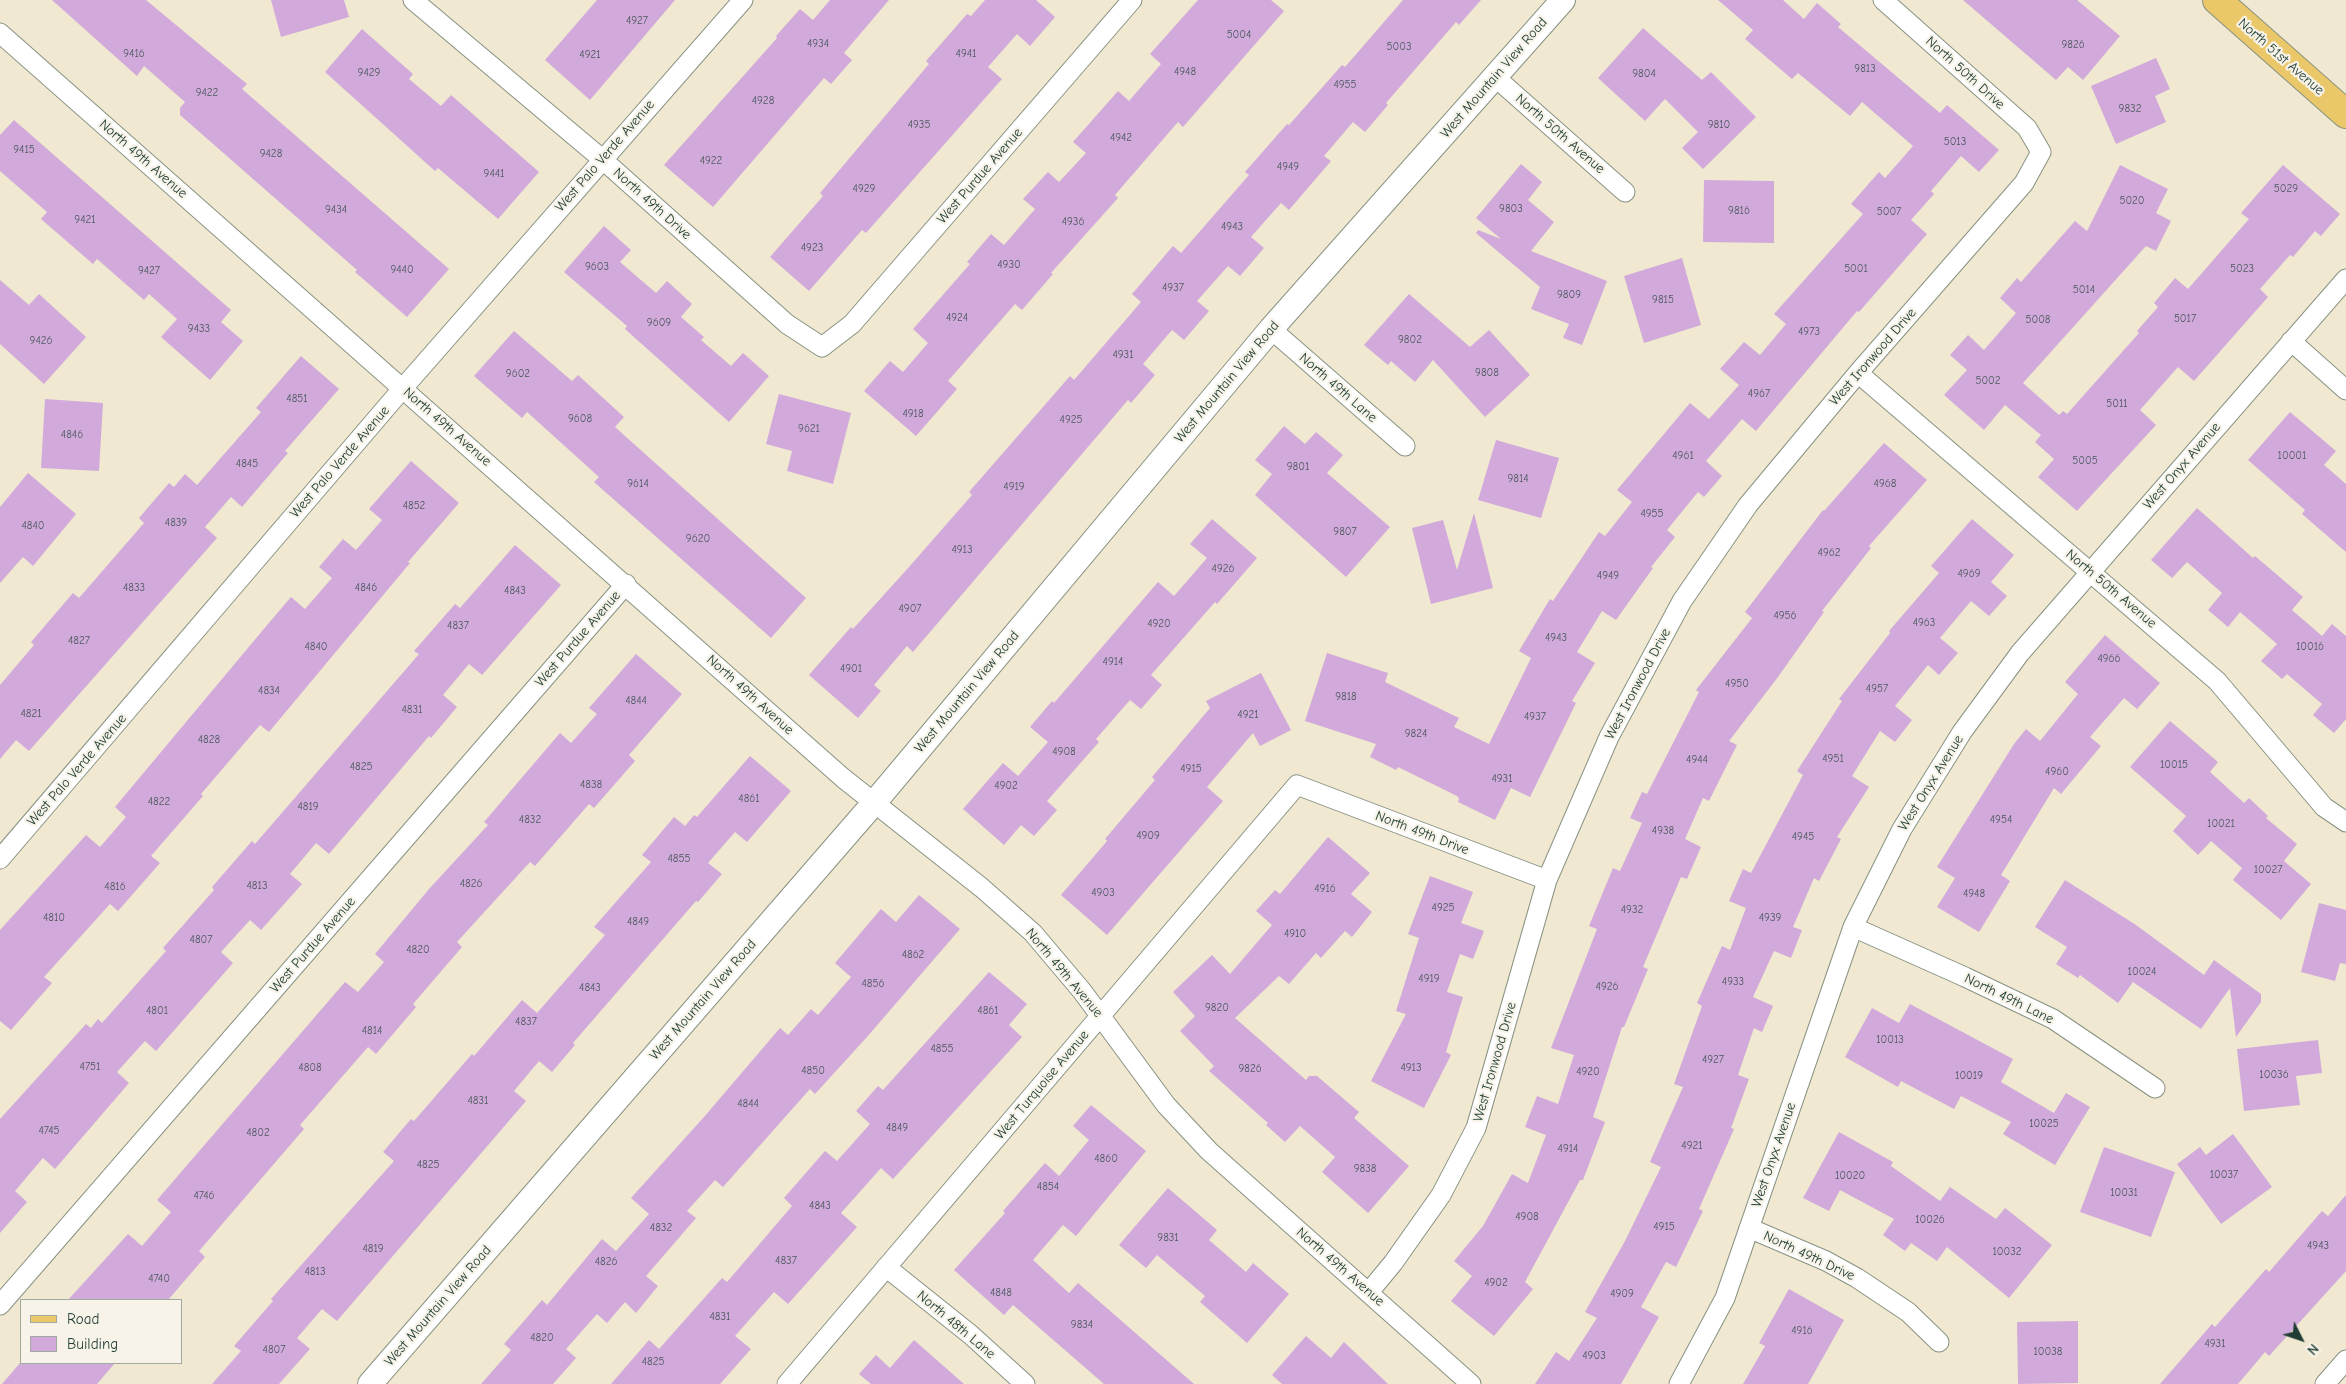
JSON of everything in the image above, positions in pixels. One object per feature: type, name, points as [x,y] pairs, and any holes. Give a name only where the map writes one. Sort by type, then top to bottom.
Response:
[{"type":"main road","name":"North 51st Avenue","points":[[2217,0],[2346,114]]},
{"type":"street","name":"North 49th Drive","points":[[413,0],[602,159],[787,324],[822,348]]},
{"type":"street","name":"West Palo Verde Avenue","points":[[0,859],[403,388],[743,0]]},
{"type":"street","name":"West Purdue Avenue","points":[[822,348],[852,324],[1132,0]]},
{"type":"street","name":"West Mountain View Road","points":[[370,1384],[874,803],[1271,329],[1563,0]]},
{"type":"street","name":"North 50th Drive","points":[[1883,0],[2027,128],[2041,152]]},
{"type":"street","name":"North 49th Avenue","points":[[0,33],[626,584],[843,778],[982,888],[1033,933],[1100,1016],[1166,1105],[1209,1152],[1471,1384]]},
{"type":"street","name":"North 50th Avenue","points":[[1495,77],[1625,192]]},
{"type":"street","name":"West Ironwood Drive","points":[[1369,1292],[1393,1263],[1441,1195],[1476,1128],[1547,880],[1609,737],[1682,601],[1748,505],[1858,373],[2024,183],[2041,152]]},
{"type":"street","name":"West Onyx Avenue","points":[[1679,1384],[1725,1298],[1853,927],[1902,829],[1962,732],[2020,653],[2346,279]]},
{"type":"street","name":"North 49th Lane","points":[[1271,329],[1404,446]]},
{"type":"street","points":[[2291,342],[2346,390]]},
{"type":"street","name":"North 50th Avenue","points":[[1858,373],[2217,681],[2324,807],[2346,822]]},
{"type":"street","name":"West Purdue Avenue","points":[[0,1305],[626,584]]},
{"type":"street","name":"North 49th Drive","points":[[1297,785],[1547,880]]},
{"type":"street","name":"West Turquoise Avenue","points":[[787,1384],[1297,785]]},
{"type":"street","name":"North 49th Lane","points":[[1853,927],[1965,977],[2053,1020],[2155,1088]]},
{"type":"street","name":"North 49th Drive","points":[[1749,1228],[1826,1261],[1857,1278],[1908,1312],[1939,1342]]},
{"type":"street","name":"North 48th Lane","points":[[886,1267],[971,1335],[1025,1384]]},
{"type":"street","points":[[2325,1384],[2346,1360]]},
{"type":"building","points":[[52,0],[146,0],[247,84],[242,89],[449,269],[407,317],[355,272],[357,270],[180,115],[180,108],[185,102],[144,66],[137,76]]},
{"type":"building","points":[[271,0],[344,0],[349,17],[281,37]]},
{"type":"building","points":[[597,0],[675,0],[590,100],[545,60]]},
{"type":"building","points":[[830,0],[889,0],[844,53],[852,60],[831,84],[824,78],[713,207],[664,165],[777,38],[776,36],[800,9],[813,20]]},
{"type":"building","points":[[985,0],[1036,0],[1055,17],[1030,46],[1017,34],[988,67],[1002,79],[866,233],[862,230],[809,291],[770,257],[823,196],[820,193],[929,64],[926,61],[967,14],[971,16]]},
{"type":"building","points":[[1198,0],[1271,0],[1284,11],[1183,127],[1178,122],[1115,195],[1118,198],[1051,273],[1053,274],[1022,310],[1015,304],[948,381],[957,389],[916,436],[864,391],[890,361],[903,372],[928,343],[913,329],[970,264],[967,262],[991,234],[1004,245],[1035,209],[1023,199],[1048,172],[1059,182],[1086,153],[1073,142],[1118,91],[1129,101],[1161,64],[1150,54]]},
{"type":"building","points":[[1403,0],[1481,0],[1459,25],[1456,22],[1386,103],[1388,105],[1365,132],[1353,122],[1324,156],[1331,161],[1289,210],[1281,203],[1251,237],[1264,248],[1240,276],[1228,266],[1197,301],[1209,311],[1184,340],[1172,330],[1143,364],[1155,375],[1131,403],[1128,400],[913,652],[907,646],[874,685],[881,691],[858,718],[809,675],[851,627],[853,629],[972,495],[969,492],[1070,376],[1074,380],[1141,302],[1132,294],[1173,246],[1181,253],[1249,175],[1245,172],[1287,124],[1289,125],[1342,65],[1345,67]]},
{"type":"building","points":[[1718,0],[1783,0],[1804,19],[1817,3],[1841,24],[1838,27],[1940,113],[1947,105],[1999,150],[1979,172],[1961,156],[1931,191],[1934,194],[1911,220],[1927,234],[1859,312],[1857,311],[1756,431],[1742,419],[1706,461],[1722,476],[1704,497],[1698,492],[1667,530],[1675,537],[1651,567],[1653,568],[1616,620],[1602,611],[1577,652],[1595,663],[1572,701],[1576,703],[1530,797],[1511,788],[1495,820],[1458,802],[1459,798],[1457,796],[1398,767],[1396,770],[1370,757],[1376,744],[1305,721],[1327,653],[1388,673],[1385,682],[1459,718],[1454,727],[1489,744],[1531,658],[1519,651],[1550,599],[1553,601],[1599,532],[1605,536],[1632,502],[1617,490],[1690,403],[1709,419],[1739,385],[1720,369],[1744,342],[1760,355],[1786,324],[1774,314],[1863,214],[1851,204],[1879,172],[1885,178],[1913,146],[1862,102],[1850,116],[1798,73],[1792,79],[1745,39],[1753,30]]},
{"type":"building","points":[[1963,0],[2077,0],[2120,36],[2083,80],[2068,67],[2056,80]]},
{"type":"building","points":[[1643,28],[1702,80],[1711,72],[1756,117],[1703,169],[1682,148],[1698,132],[1665,99],[1645,121],[1598,78]]},
{"type":"building","points":[[362,29],[413,74],[409,79],[441,106],[451,95],[539,172],[498,219],[438,168],[435,171],[325,72]]},
{"type":"building","points":[[2156,58],[2170,89],[2155,96],[2166,122],[2116,144],[2091,86]]},
{"type":"building","points":[[14,120],[231,310],[221,322],[243,341],[210,380],[161,337],[177,319],[149,294],[144,300],[97,259],[93,264],[41,219],[47,212],[0,171],[0,135]]},
{"type":"building","points":[[1521,164],[1542,182],[1528,200],[1554,222],[1531,251],[1607,281],[1582,345],[1563,338],[1569,324],[1531,309],[1540,287],[1476,233],[1478,230],[1501,239],[1476,218]]},
{"type":"building","points":[[2120,165],[2168,189],[2156,213],[2171,221],[2156,251],[2146,246],[2023,383],[2059,415],[2063,411],[2067,414],[2139,333],[2137,331],[2158,307],[2154,303],[2175,278],[2188,289],[2249,219],[2241,213],[2283,165],[2340,214],[2321,236],[2315,231],[2293,257],[2290,255],[2260,289],[2268,297],[2194,381],[2178,367],[2140,410],[2156,425],[2077,511],[2038,477],[2054,459],[2035,442],[2041,435],[2005,405],[1984,430],[1944,395],[1967,370],[1950,355],[1968,335],[1984,350],[2016,313],[2000,298],[2017,278],[2021,282],[2075,221],[2087,231]]},
{"type":"building","points":[[1704,180],[1774,181],[1774,243],[1703,242]]},
{"type":"building","points":[[604,226],[631,250],[620,262],[656,293],[667,281],[692,304],[681,317],[704,337],[701,340],[731,366],[743,353],[769,376],[729,422],[625,329],[627,326],[564,272]]},
{"type":"building","points":[[1682,258],[1701,325],[1644,343],[1624,276]]},
{"type":"building","points":[[0,280],[29,305],[39,294],[86,337],[44,384],[0,344]]},
{"type":"building","points":[[1409,294],[1470,347],[1489,330],[1530,375],[1485,417],[1433,360],[1415,382],[1391,361],[1388,365],[1364,345]]},
{"type":"building","points":[[514,331],[572,381],[578,375],[624,417],[615,427],[806,598],[771,638],[594,482],[599,477],[527,412],[522,418],[474,376]]},
{"type":"building","points":[[301,356],[339,389],[285,451],[288,453],[242,507],[231,497],[205,527],[217,538],[29,751],[16,740],[0,759],[0,685],[34,645],[31,642],[73,593],[79,598],[144,523],[139,518],[169,483],[174,487],[185,474],[197,485],[261,412],[256,408]]},
{"type":"building","points":[[779,394],[851,413],[833,484],[787,471],[792,451],[766,444]]},
{"type":"building","points":[[45,399],[103,403],[99,471],[41,468]]},
{"type":"building","points":[[2290,412],[2336,451],[2324,465],[2346,484],[2346,552],[2302,514],[2305,510],[2248,460]]},
{"type":"building","points":[[1284,426],[1305,444],[1316,432],[1343,455],[1327,473],[1390,527],[1346,577],[1255,495],[1272,474],[1255,460]]},
{"type":"building","points":[[1496,440],[1559,458],[1541,518],[1478,500]]},
{"type":"building","points":[[1884,443],[1927,480],[1869,546],[1871,548],[1822,611],[1824,612],[1778,677],[1729,741],[1737,745],[1709,801],[1703,798],[1685,839],[1701,847],[1687,879],[1681,877],[1643,967],[1648,969],[1624,1027],[1622,1027],[1593,1117],[1605,1122],[1583,1180],[1580,1180],[1525,1282],[1533,1289],[1494,1336],[1451,1301],[1472,1276],[1454,1261],[1483,1226],[1512,1174],[1528,1183],[1546,1135],[1525,1127],[1537,1096],[1558,1104],[1574,1055],[1551,1048],[1597,929],[1589,926],[1613,868],[1620,871],[1642,823],[1630,818],[1642,792],[1647,794],[1699,692],[1696,690],[1752,618],[1745,612],[1823,510]]},
{"type":"building","points":[[411,461],[459,503],[408,562],[410,563],[269,732],[260,725],[201,794],[203,796],[151,856],[160,863],[118,911],[110,904],[44,977],[52,983],[11,1030],[0,1021],[0,930],[86,835],[100,847],[126,817],[115,807],[291,597],[305,609],[332,578],[319,567],[343,539],[356,550],[382,520],[369,509]]},
{"type":"building","points":[[28,473],[76,514],[33,566],[23,557],[0,583],[0,507]]},
{"type":"building","points":[[2197,508],[2253,558],[2255,556],[2303,597],[2292,610],[2322,636],[2332,624],[2346,636],[2346,719],[2334,733],[2313,715],[2322,704],[2287,674],[2282,679],[2261,661],[2277,644],[2240,612],[2228,627],[2208,610],[2222,593],[2187,562],[2172,578],[2151,560]]},
{"type":"building","points":[[1474,513],[1493,588],[1431,604],[1412,528],[1443,520],[1457,570]]},
{"type":"building","points":[[1212,519],[1257,558],[1217,604],[1215,602],[1151,675],[1162,685],[1141,709],[1130,700],[1096,739],[1099,742],[1047,801],[1057,810],[1034,836],[1021,825],[1004,845],[963,809],[1003,763],[1018,776],[1048,742],[1030,727],[1052,701],[1054,703],[1158,582],[1174,596],[1207,558],[1190,544]]},
{"type":"building","points":[[1972,519],[2014,555],[1991,582],[2007,596],[1989,616],[1971,601],[1940,638],[1958,653],[1939,675],[1928,665],[1895,706],[1912,720],[1895,742],[1880,731],[1852,776],[1869,787],[1837,837],[1841,839],[1819,881],[1814,878],[1793,927],[1802,930],[1791,958],[1774,951],[1753,997],[1773,1006],[1762,1032],[1754,1028],[1738,1075],[1749,1079],[1731,1128],[1734,1129],[1699,1209],[1703,1211],[1676,1267],[1666,1262],[1641,1307],[1659,1317],[1621,1384],[1535,1384],[1556,1352],[1569,1361],[1597,1318],[1585,1312],[1625,1241],[1661,1167],[1650,1162],[1683,1087],[1674,1084],[1702,1006],[1697,1003],[1722,946],[1730,950],[1746,908],[1729,901],[1743,869],[1751,873],[1803,775],[1797,771],[1842,701],[1839,699],[1890,633],[1889,631],[1939,573],[1931,566]]},
{"type":"building","points":[[515,545],[561,585],[482,675],[469,664],[443,695],[457,707],[431,738],[429,736],[329,854],[316,843],[290,874],[302,884],[261,930],[250,920],[221,952],[233,963],[156,1051],[145,1041],[117,1072],[129,1083],[55,1169],[43,1158],[15,1191],[27,1202],[0,1233],[0,1119],[86,1024],[91,1028],[98,1019],[102,1023],[166,951],[163,948],[214,890],[212,887],[252,841],[255,844],[419,654],[414,651],[455,604],[460,608]]},
{"type":"building","points":[[2105,635],[2160,683],[2137,709],[2124,698],[2090,737],[2101,746],[2061,794],[2054,788],[2001,875],[2010,881],[1979,932],[1937,907],[1955,878],[1937,867],[2014,744],[2026,729],[2040,741],[2078,694],[2065,682]]},
{"type":"building","points":[[636,654],[682,694],[629,755],[635,761],[594,808],[589,804],[535,866],[530,862],[457,942],[462,947],[413,1004],[416,1007],[376,1054],[368,1047],[300,1125],[304,1129],[199,1251],[205,1257],[169,1299],[69,1299],[128,1234],[142,1246],[171,1212],[157,1200],[345,982],[358,992],[384,962],[375,954],[429,889],[488,825],[484,822],[560,733],[571,743],[597,714],[589,708]]},
{"type":"building","points":[[1261,673],[1291,730],[1260,746],[1253,733],[1207,787],[1223,801],[1107,935],[1061,895],[1155,780],[1152,777],[1210,708],[1206,701]]},
{"type":"building","points":[[2170,721],[2218,762],[2210,772],[2244,803],[2249,798],[2268,816],[2266,818],[2297,844],[2284,861],[2311,884],[2281,920],[2233,880],[2242,868],[2211,841],[2198,855],[2173,831],[2186,816],[2130,767]]},
{"type":"building","points":[[750,756],[791,791],[747,842],[735,832],[708,863],[722,874],[698,902],[696,901],[573,1043],[575,1045],[552,1072],[539,1061],[514,1091],[526,1101],[337,1321],[322,1309],[297,1338],[310,1349],[279,1384],[212,1384],[241,1351],[234,1346],[273,1301],[271,1299],[394,1161],[383,1152],[411,1119],[414,1121],[522,1000],[537,1013],[605,935],[594,927],[651,862],[642,855],[674,817],[685,826],[694,815],[697,817]]},
{"type":"building","points":[[1328,837],[1370,873],[1351,894],[1372,912],[1352,937],[1345,931],[1321,958],[1316,953],[1289,984],[1279,976],[1235,1018],[1306,1080],[1309,1076],[1317,1076],[1359,1112],[1354,1118],[1409,1166],[1368,1213],[1322,1172],[1335,1157],[1300,1126],[1285,1142],[1266,1125],[1268,1123],[1209,1071],[1214,1066],[1180,1031],[1195,1016],[1173,992],[1212,955],[1230,974],[1272,925],[1256,911],[1275,890],[1280,894]]},
{"type":"building","points":[[1430,876],[1473,892],[1461,923],[1484,931],[1473,959],[1460,954],[1447,992],[1463,997],[1446,1052],[1451,1055],[1424,1108],[1371,1081],[1406,1014],[1396,1011],[1419,938],[1408,934]]},
{"type":"building","points":[[2065,880],[2136,925],[2204,975],[2214,960],[2261,994],[2261,1002],[2236,1037],[2230,988],[2201,1029],[2133,982],[2118,1003],[2080,975],[2078,978],[2056,964],[2067,947],[2035,927]]},
{"type":"building","points":[[919,895],[960,929],[815,1094],[810,1089],[723,1187],[715,1180],[687,1211],[696,1218],[646,1276],[658,1286],[636,1313],[625,1302],[607,1323],[597,1314],[566,1349],[576,1358],[553,1384],[481,1384],[511,1350],[504,1344],[542,1300],[547,1305],[602,1239],[616,1251],[649,1214],[631,1198],[704,1117],[780,1028],[788,1035],[811,1009],[818,1015],[851,977],[835,963],[881,909],[896,922]]},
{"type":"building","points":[[2319,903],[2346,910],[2346,964],[2340,963],[2335,981],[2301,972]]},
{"type":"building","points":[[989,972],[1027,1004],[1009,1025],[1022,1037],[893,1179],[881,1168],[841,1213],[857,1227],[788,1304],[774,1292],[735,1336],[751,1349],[720,1384],[611,1384],[649,1340],[659,1349],[722,1278],[727,1282],[792,1206],[784,1198],[825,1151],[837,1161],[870,1124],[856,1111],[878,1086],[883,1090]]},
{"type":"building","points":[[1910,1004],[2013,1059],[2001,1082],[2054,1113],[2066,1093],[2090,1107],[2055,1165],[2003,1134],[2011,1122],[1961,1096],[1954,1109],[1901,1081],[1898,1087],[1845,1057],[1872,1008],[1899,1023]]},
{"type":"building","points":[[2318,1040],[2322,1073],[2296,1076],[2300,1105],[2244,1111],[2237,1049]]},
{"type":"building","points":[[1091,1105],[1146,1151],[1076,1236],[1063,1225],[1033,1260],[1069,1293],[1078,1283],[1194,1384],[1104,1384],[1013,1305],[1004,1315],[954,1270],[1005,1213],[1003,1211],[1045,1163],[1059,1176],[1089,1140],[1073,1126]]},
{"type":"building","points":[[1839,1132],[1893,1162],[1891,1166],[1940,1201],[1950,1187],[1996,1219],[2005,1208],[2052,1245],[2009,1298],[1947,1247],[1937,1261],[1911,1243],[1905,1251],[1883,1235],[1894,1219],[1840,1190],[1829,1211],[1803,1198]]},
{"type":"building","points":[[2233,1134],[2272,1187],[2221,1224],[2177,1164],[2200,1147],[2206,1155]]},
{"type":"building","points":[[2104,1147],[2175,1172],[2151,1237],[2080,1212]]},
{"type":"building","points":[[1168,1188],[1217,1230],[1209,1240],[1246,1272],[1253,1263],[1289,1294],[1247,1343],[1200,1302],[1205,1296],[1157,1255],[1146,1268],[1119,1245]]},
{"type":"building","points":[[2346,1195],[2346,1271],[2269,1356],[2265,1352],[2238,1384],[2160,1384],[2212,1324],[2215,1327],[2266,1269],[2269,1272],[2322,1211],[2328,1216]]},
{"type":"building","points":[[1789,1289],[1844,1320],[1808,1384],[1743,1384],[1765,1346],[1759,1343]]},
{"type":"building","points":[[2078,1321],[2078,1383],[2018,1384],[2017,1322]]},
{"type":"building","points":[[1306,1336],[1331,1358],[1344,1342],[1388,1384],[1282,1384],[1272,1375]]},
{"type":"building","points":[[914,1340],[964,1384],[871,1384],[859,1374],[876,1355],[890,1368]]},
{"type":"building","points":[[20,1363],[114,1364],[97,1384],[2,1384]]}]
